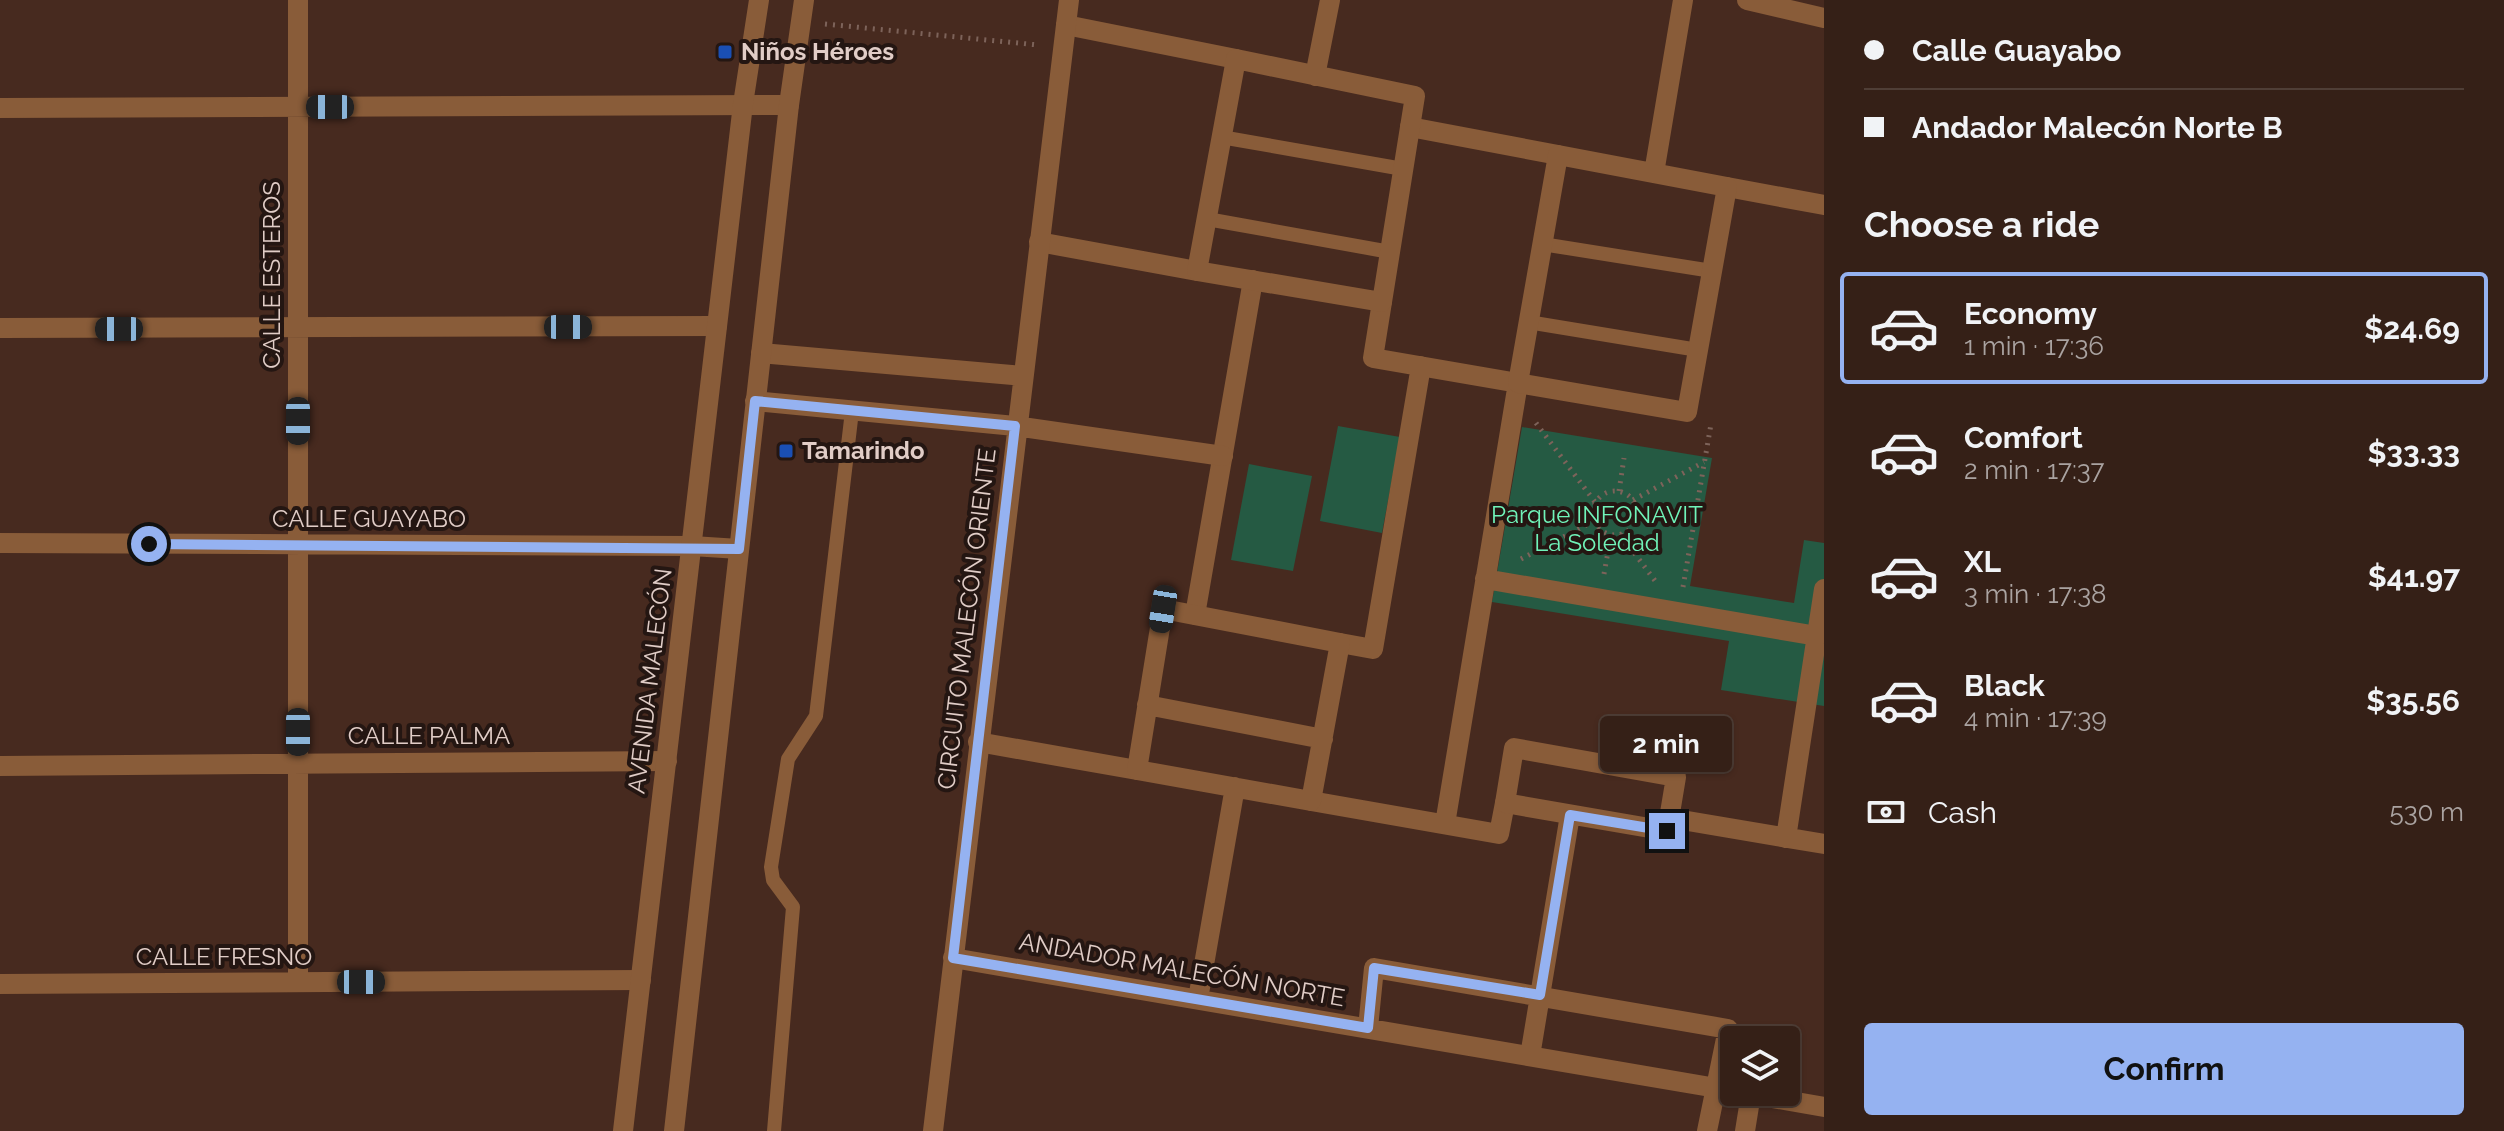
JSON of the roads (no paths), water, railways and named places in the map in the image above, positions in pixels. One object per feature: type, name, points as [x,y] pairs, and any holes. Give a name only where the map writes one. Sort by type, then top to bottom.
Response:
[{"type":"street","name":"CALLE ESTEROS","points":[[298,0],[298,982]]},
{"type":"street","name":"AVENIDA MALECÓN","points":[[623,1131],[743,104],[759,0]]},
{"type":"street","points":[[674,1131],[789,105],[804,0]]},
{"type":"street","name":"CIRCUITO MALECÓN ORIENTE","points":[[933,1131],[1015,426],[1069,0]]},
{"type":"street","points":[[1315,76],[1330,0]]},
{"type":"street","points":[[1654,173],[1683,0]]},
{"type":"street","points":[[1747,0],[1820,12]]},
{"type":"street","points":[[1066,25],[1415,96],[1373,358],[1687,412],[1727,187]]},
{"type":"street","points":[[1197,271],[1236,59]]},
{"type":"street","points":[[0,108],[789,105]]},
{"type":"street","points":[[1410,127],[1824,205]]},
{"type":"street","points":[[1445,824],[1558,155]]},
{"type":"street","points":[[1039,242],[1382,302]]},
{"type":"street","points":[[1195,615],[1253,280]]},
{"type":"street","points":[[0,328],[717,326]]},
{"type":"street","points":[[761,353],[1023,376]]},
{"type":"street","points":[[1137,770],[1163,609],[1373,649],[1421,366]]},
{"type":"street","points":[[755,401],[1015,426],[1223,456]]},
{"type":"street","name":"CALLE GUAYABO","points":[[0,543],[692,546],[739,549]]},
{"type":"street","points":[[1485,579],[1817,636]]},
{"type":"street","points":[[1786,838],[1824,589]]},
{"type":"street","points":[[1311,801],[1340,643]]},
{"type":"street","points":[[1147,705],[1323,739]]},
{"type":"street","points":[[978,742],[1499,834],[1514,748],[1676,777],[1668,825]]},
{"type":"street","name":"CALLE PALMA","points":[[0,766],[667,761]]},
{"type":"street","points":[[1198,999],[1235,787]]},
{"type":"street","points":[[1505,803],[1570,815],[1824,844]]},
{"type":"street","points":[[1530,1056],[1570,815]]},
{"type":"street","name":"ANDADOR MALECÓN NORTE","points":[[953,958],[1720,1088]]},
{"type":"street","points":[[1368,1028],[1374,968],[1720,1028]]},
{"type":"street","name":"CALLE FRESNO","points":[[0,984],[641,980]]},
{"type":"street","name":"ANDADOR MALECÓN NORTE","points":[[1800,1103],[1824,1107]]},
{"type":"street","points":[[1707,1131],[1724,1106]]},
{"type":"street","points":[[1739,1106],[1745,1131]]},
{"type":"lane","points":[[1221,137],[1403,169]]},
{"type":"lane","points":[[1207,219],[1390,252]]},
{"type":"lane","points":[[1542,244],[1712,271]]},
{"type":"lane","points":[[1528,322],[1698,350]]},
{"type":"lane","points":[[774,1131],[793,907],[773,880],[771,867],[788,759],[816,716],[852,411]]},
{"type":"place","name":"Niños Héroes","points":[[725,52]]},
{"type":"place","name":"Tamarindo","points":[[786,451]]},
{"type":"park label","name":"Parque INFONAVIT La Soledad","points":[[1597,529]]}]
